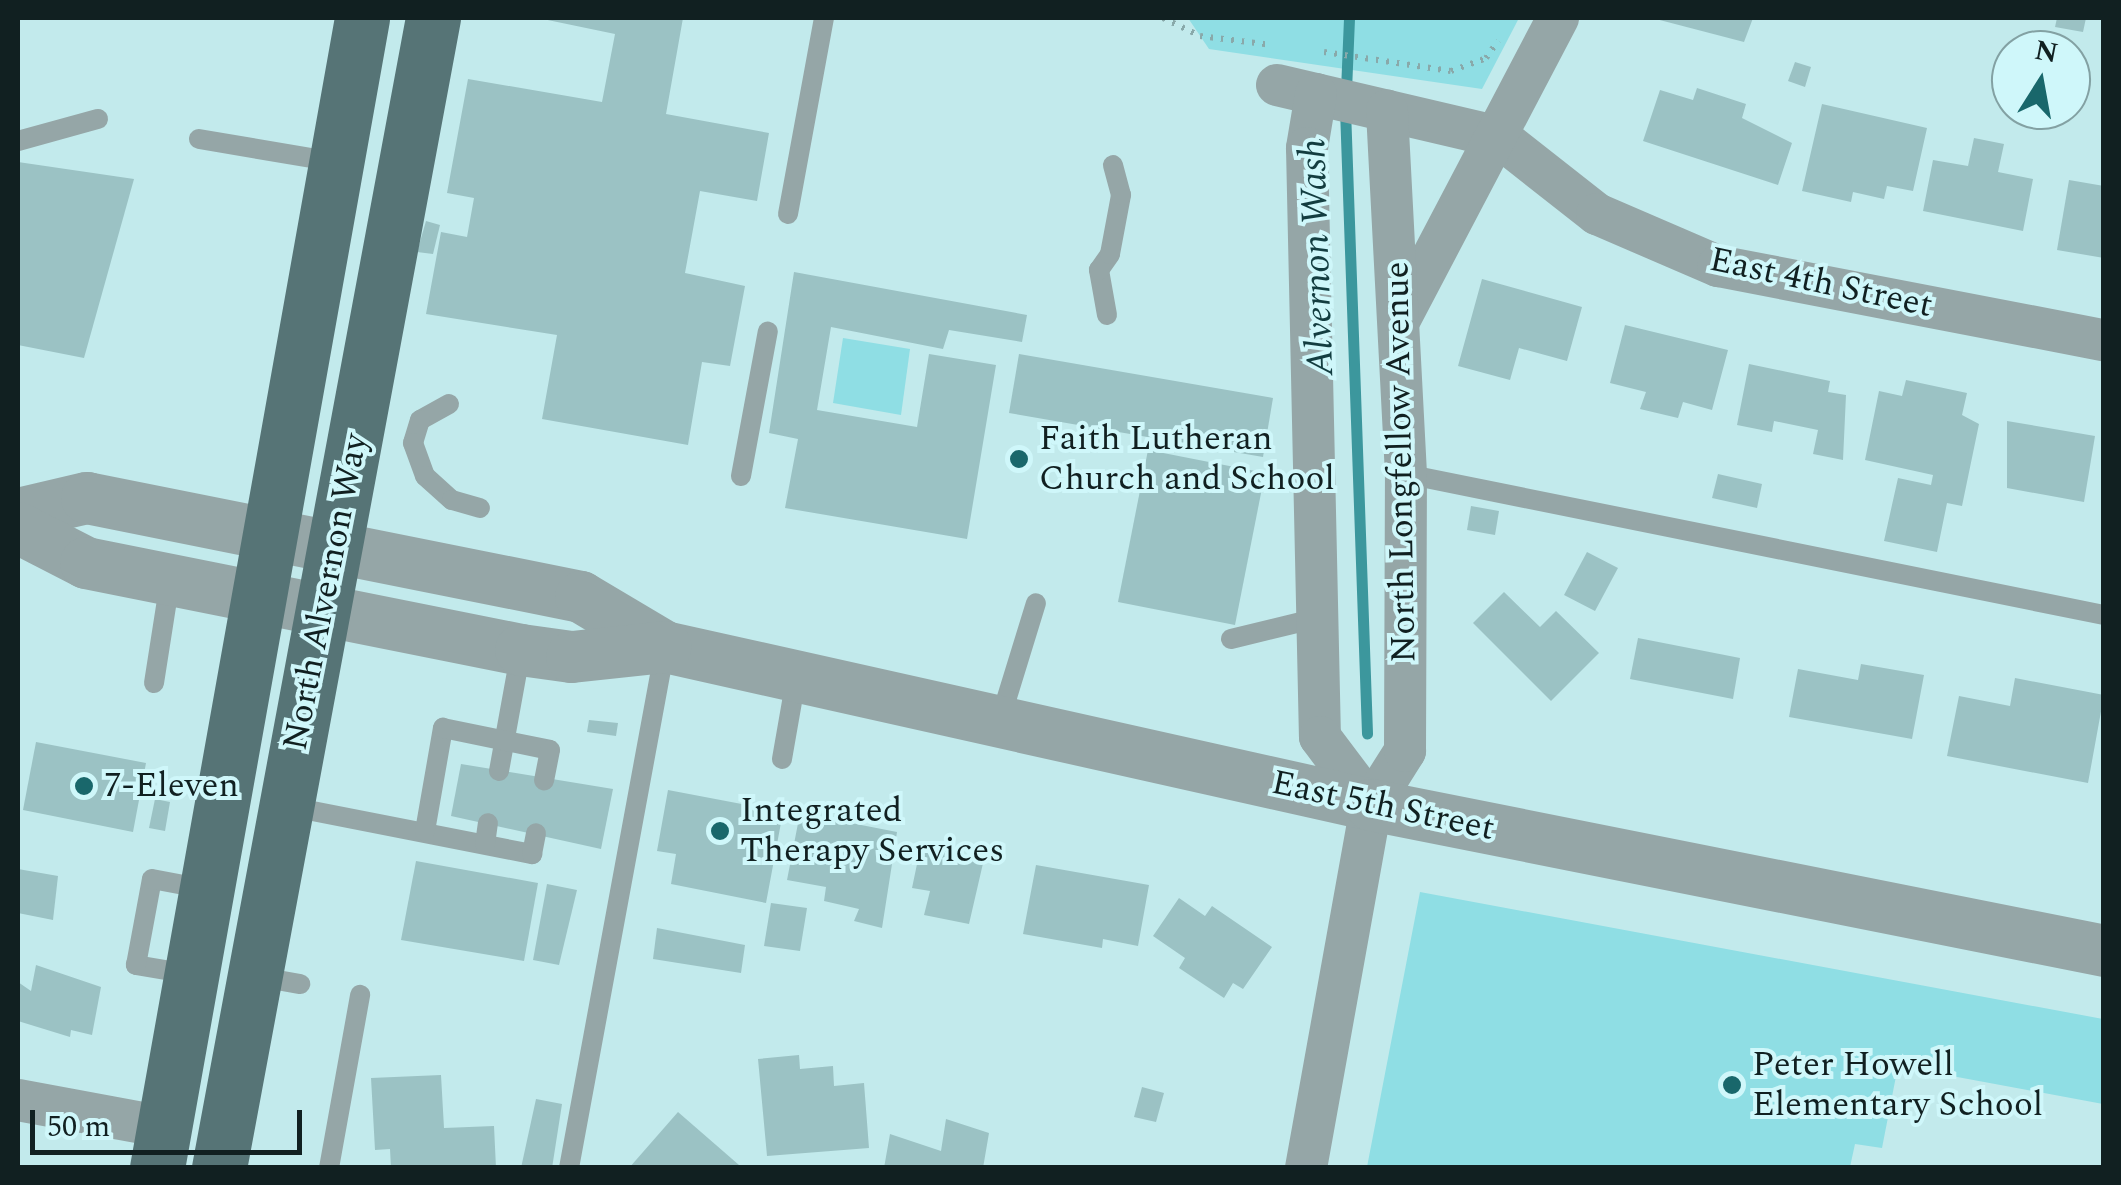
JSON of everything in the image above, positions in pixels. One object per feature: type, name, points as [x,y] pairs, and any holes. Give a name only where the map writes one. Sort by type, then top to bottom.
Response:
[{"type":"main road","name":"North Alvernon Way","points":[[160,1148],[362,18]]},
{"type":"main road","name":"North Alvernon Way","points":[[219,1168],[276,980],[285,806],[433,18]]},
{"type":"street","points":[[1400,317],[1499,137],[1558,18]]},
{"type":"street","name":"East 4th Street","points":[[1296,76],[1387,110],[1499,137],[1596,214],[1718,266],[2104,340]]},
{"type":"street","points":[[1296,76],[1306,148],[1320,737],[1371,804]]},
{"type":"street","name":"North Longfellow Avenue","points":[[1306,1168],[1371,804],[1405,752],[1406,474],[1387,110]]},
{"type":"street","name":"East 5th Street","points":[[18,514],[87,498],[335,546],[581,598],[665,647],[796,677],[1371,804],[2104,950]]},
{"type":"street","name":"East 5th Street","points":[[18,528],[86,563],[520,650],[572,657],[665,647]]},
{"type":"street","points":[[18,1100],[160,1148]]},
{"type":"lane","points":[[788,214],[824,18]]},
{"type":"lane","points":[[18,141],[98,119]]},
{"type":"lane","points":[[198,139],[336,162]]},
{"type":"lane","points":[[1107,316],[1099,270],[1110,254],[1121,195],[1113,165]]},
{"type":"lane","points":[[740,476],[768,332]]},
{"type":"lane","points":[[449,404],[420,420],[414,443],[425,476],[452,500],[480,508]]},
{"type":"lane","points":[[1406,474],[2104,614]]},
{"type":"lane","points":[[154,683],[171,579]]},
{"type":"lane","points":[[999,722],[1036,602]]},
{"type":"lane","points":[[1231,639],[1317,618]]},
{"type":"lane","points":[[568,1168],[665,647]]},
{"type":"lane","points":[[498,771],[520,650]]},
{"type":"lane","points":[[782,759],[796,677]]},
{"type":"lane","points":[[425,831],[443,728],[550,750],[544,780]]},
{"type":"lane","points":[[285,806],[425,831],[486,834],[532,854],[536,833]]},
{"type":"lane","points":[[191,974],[136,965],[152,879],[205,889]]},
{"type":"lane","points":[[329,1168],[360,996]]},
{"type":"path","points":[[1163,18],[1296,76]]},
{"type":"path","points":[[1308,50],[1451,72],[1486,58],[1509,26]]},
{"type":"shaded area","points":[[1188,18],[1519,18],[1482,89],[1209,49]]},
{"type":"shaded area","points":[[843,338],[910,349],[901,415],[833,403]]},
{"type":"shaded area","name":"Peter Howell Elementary School","points":[[1420,892],[2103,1019],[2103,1104],[1898,1066],[1882,1148],[1855,1144],[1850,1167],[1367,1167]]},
{"type":"building","points":[[538,18],[683,18],[666,114],[769,133],[757,201],[700,191],[685,273],[745,286],[730,366],[702,362],[688,445],[542,419],[557,335],[426,314],[441,232],[467,237],[474,198],[447,193],[468,79],[602,102],[615,34]]},
{"type":"building","points":[[1652,18],[1753,18],[1744,42]]},
{"type":"building","points":[[2057,18],[2086,18],[2083,30],[2055,27]]},
{"type":"building","points":[[1795,62],[1811,67],[1805,87],[1788,81]]},
{"type":"building","points":[[1697,88],[1746,104],[1742,118],[1792,143],[1778,185],[1643,141],[1660,90],[1693,100]]},
{"type":"building","points":[[1822,104],[1927,128],[1913,191],[1887,186],[1884,199],[1853,192],[1851,202],[1802,191]]},
{"type":"building","points":[[1974,138],[2004,144],[1998,172],[2033,179],[2023,231],[1923,211],[1933,160],[1968,166]]},
{"type":"building","points":[[18,162],[134,179],[84,358],[18,345]]},
{"type":"building","points":[[2069,180],[2104,186],[2104,258],[2057,250]]},
{"type":"building","points":[[426,221],[440,225],[433,254],[417,252]]},
{"type":"building","name":"Faith Lutheran Church and School","points":[[794,272],[1027,315],[1022,342],[949,330],[943,349],[831,327],[817,410],[917,427],[929,354],[996,365],[967,539],[785,508],[798,439],[769,433]]},
{"type":"building","points":[[1482,279],[1582,307],[1567,361],[1519,348],[1510,380],[1458,366]]},
{"type":"building","points":[[1625,325],[1728,350],[1712,410],[1683,402],[1678,418],[1640,409],[1646,392],[1610,383]]},
{"type":"building","points":[[1019,354],[1273,398],[1263,457],[1009,413]]},
{"type":"building","points":[[1749,364],[1830,381],[1828,392],[1846,395],[1843,460],[1813,454],[1818,430],[1774,421],[1772,432],[1737,425]]},
{"type":"building","points":[[1906,380],[1967,393],[1962,415],[1979,424],[1962,506],[1947,503],[1937,552],[1884,541],[1898,478],[1931,485],[1933,475],[1865,460],[1879,391],[1902,396]]},
{"type":"building","points":[[2007,421],[2095,436],[2084,502],[2007,488]]},
{"type":"building","points":[[1148,450],[1265,473],[1235,625],[1118,602]]},
{"type":"building","points":[[1718,474],[1762,484],[1757,508],[1712,498]]},
{"type":"building","points":[[1471,506],[1499,511],[1495,535],[1467,530]]},
{"type":"building","points":[[1587,552],[1618,568],[1595,611],[1564,595]]},
{"type":"building","points":[[1504,592],[1540,627],[1556,611],[1599,653],[1551,701],[1473,623]]},
{"type":"building","points":[[1638,638],[1740,658],[1733,699],[1630,679]]},
{"type":"building","points":[[1861,664],[1924,675],[1912,739],[1789,717],[1798,669],[1858,680]]},
{"type":"building","points":[[2015,678],[2104,695],[2088,783],[1947,756],[1959,696],[2010,706]]},
{"type":"building","points":[[589,720],[618,723],[616,736],[587,732]]},
{"type":"building","name":"7-Eleven","points":[[36,742],[146,763],[133,832],[23,810]]},
{"type":"building","points":[[461,764],[613,789],[601,849],[451,816]]},
{"type":"building","name":"Integrated Therapy Services","points":[[668,790],[783,812],[766,903],[671,884],[676,854],[657,851]]},
{"type":"building","points":[[155,799],[170,802],[165,831],[149,828]]},
{"type":"building","points":[[800,813],[897,832],[882,928],[854,921],[859,909],[824,901],[826,887],[787,880]]},
{"type":"building","points":[[921,845],[984,859],[969,924],[924,915],[930,891],[912,888]]},
{"type":"building","points":[[416,861],[538,883],[524,961],[401,940]]},
{"type":"building","points":[[1036,865],[1149,885],[1138,946],[1103,939],[1102,948],[1023,934]]},
{"type":"building","points":[[18,869],[58,876],[53,920],[18,913]]},
{"type":"building","points":[[547,884],[577,890],[559,965],[533,960]]},
{"type":"building","points":[[1179,898],[1205,916],[1212,906],[1272,947],[1243,989],[1233,983],[1224,998],[1179,968],[1185,958],[1153,936]]},
{"type":"building","points":[[771,903],[807,908],[800,951],[764,946]]},
{"type":"building","points":[[657,928],[745,945],[741,973],[653,959]]},
{"type":"building","points":[[36,965],[101,987],[92,1035],[71,1030],[70,1037],[18,1021],[18,982],[31,991]]},
{"type":"building","points":[[799,1055],[800,1069],[833,1066],[834,1086],[864,1083],[869,1148],[767,1156],[758,1059]]},
{"type":"building","points":[[441,1075],[444,1128],[494,1126],[496,1168],[391,1168],[390,1149],[375,1150],[371,1078]]},
{"type":"building","points":[[1142,1087],[1164,1093],[1156,1122],[1134,1117]]},
{"type":"building","points":[[536,1099],[562,1104],[552,1168],[521,1168]]},
{"type":"building","points":[[678,1112],[739,1165],[737,1168],[629,1168]]},
{"type":"building","points":[[946,1119],[989,1133],[983,1168],[884,1168],[890,1134],[941,1151]]},
{"type":"waterway","name":"Alvernon Wash","points":[[1346,90],[1349,18]]},
{"type":"waterway","name":"Alvernon Wash","points":[[1345,109],[1367,734]]},
{"type":"place","name":"Faith Lutheran Church and School","points":[[1019,459]]},
{"type":"place","name":"7-Eleven","points":[[84,786]]},
{"type":"place","name":"Integrated Therapy Services","points":[[720,831]]},
{"type":"place","name":"Peter Howell Elementary School","points":[[1732,1085]]}]
